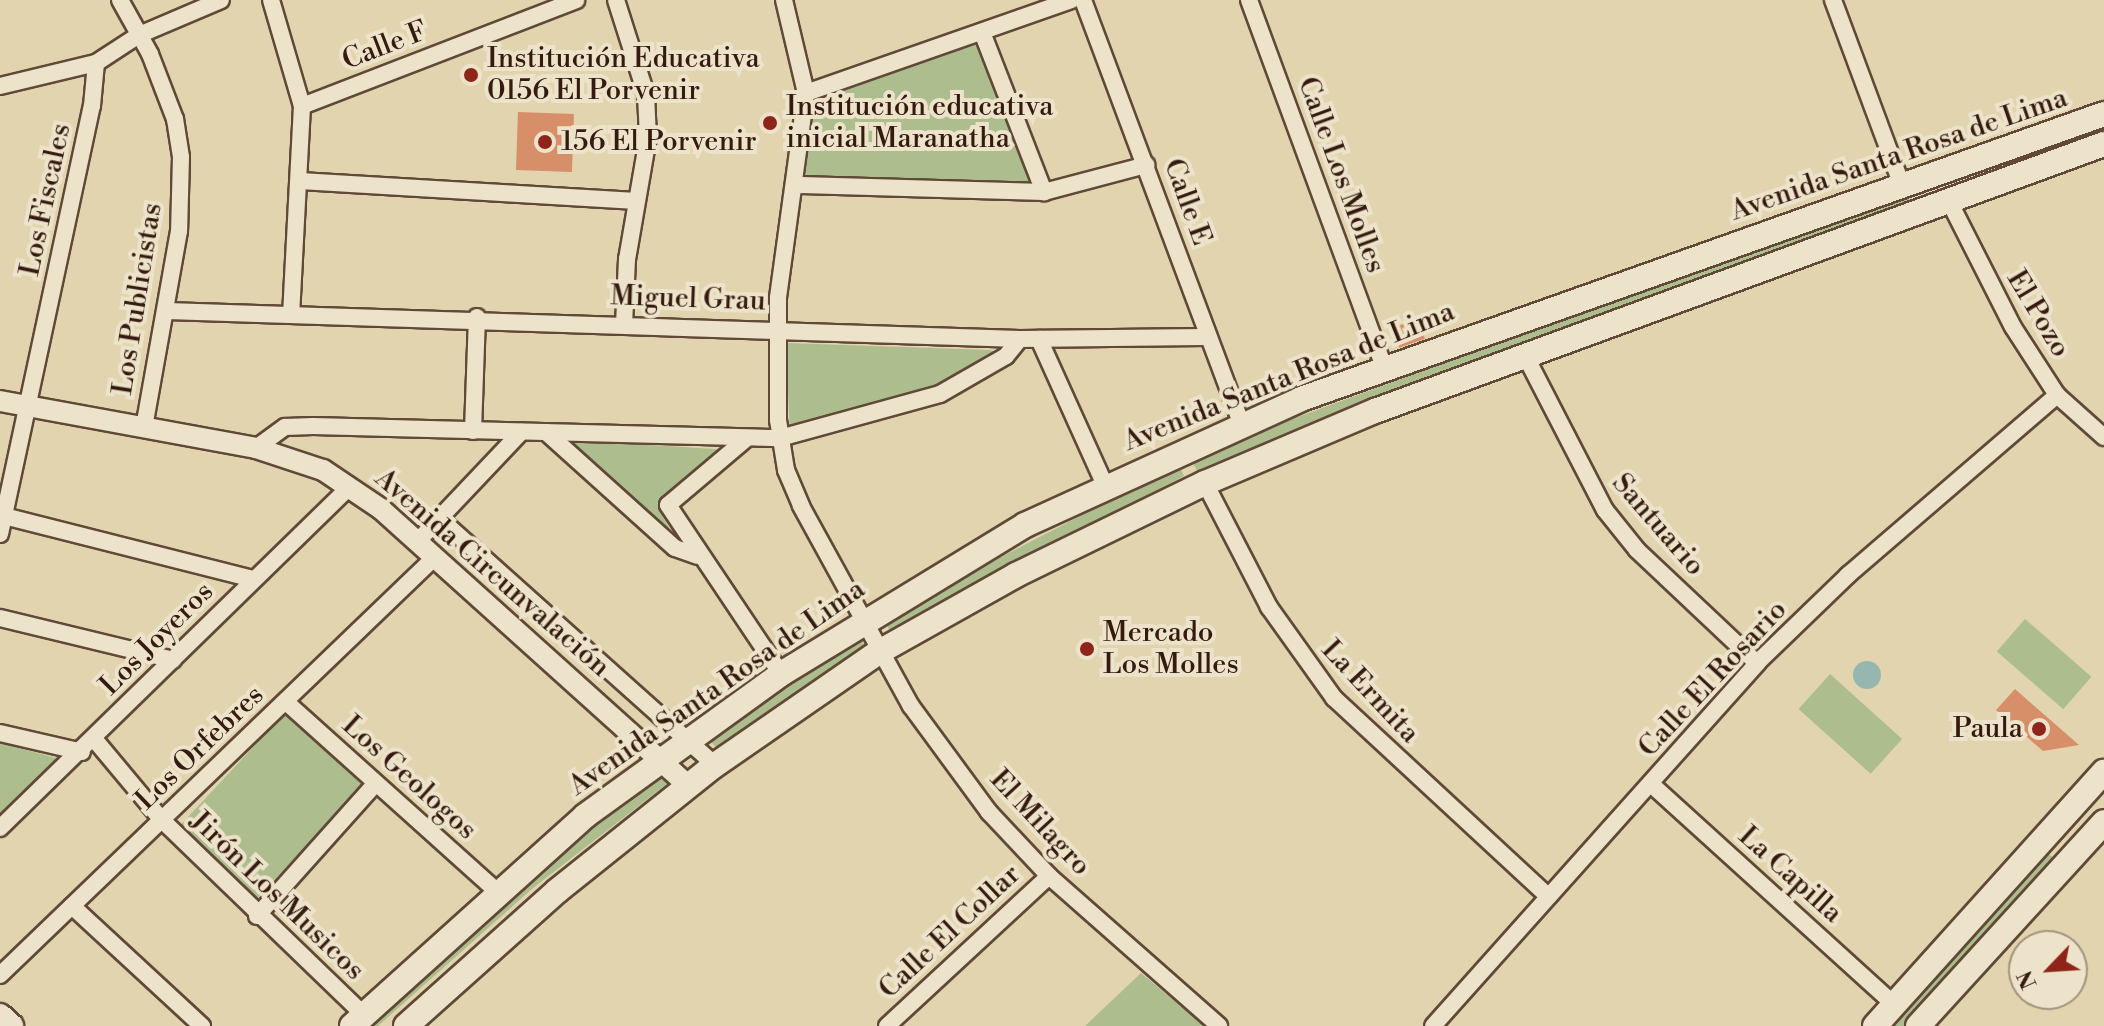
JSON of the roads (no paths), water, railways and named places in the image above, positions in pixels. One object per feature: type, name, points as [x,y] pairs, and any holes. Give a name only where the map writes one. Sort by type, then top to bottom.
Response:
[{"type":"main road","name":"Avenida Santa Rosa de Lima","points":[[358,1020],[498,892],[661,760],[781,674],[953,565],[1105,485],[1241,423],[1384,367],[2104,114]]},
{"type":"main road","name":"Avenida Santa Rosa de Lima","points":[[406,1026],[715,765],[879,652],[1016,575],[1205,483],[1526,357],[2104,144]]},
{"type":"main road","points":[[1875,1026],[2104,772]]},
{"type":"main road","points":[[1918,1026],[2104,822]]},
{"type":"main road","points":[[2045,837],[2070,860]]},
{"type":"main road","points":[[0,1016],[11,1026]]},
{"type":"street","name":"Los Publicistas","points":[[120,0],[139,35],[175,119],[181,157],[179,231],[144,427]]},
{"type":"street","points":[[0,86],[96,63],[139,35],[221,0]]},
{"type":"street","points":[[271,0],[302,106],[291,313]]},
{"type":"street","name":"Calle F","points":[[302,106],[576,0]]},
{"type":"street","points":[[616,0],[646,94],[648,138],[636,201],[624,324]]},
{"type":"street","name":"El Milagro","points":[[784,0],[806,93],[777,328],[780,438],[801,506],[879,652],[950,762],[1049,876],[1219,1026]]},
{"type":"street","points":[[806,93],[1071,0]]},
{"type":"street","name":"Calle E","points":[[1083,0],[1241,423]]},
{"type":"street","name":"Calle Los Molles","points":[[1249,0],[1384,367]]},
{"type":"street","points":[[1833,0],[1902,186]]},
{"type":"street","points":[[982,32],[1044,192]]},
{"type":"street","name":"Los Fiscales","points":[[0,534],[96,63]]},
{"type":"street","points":[[797,185],[1044,192],[1146,165]]},
{"type":"street","points":[[300,181],[636,201]]},
{"type":"street","name":"El Pozo","points":[[1949,201],[2013,327],[2057,395],[2104,437]]},
{"type":"street","name":"Miguel Grau","points":[[167,311],[477,317],[1020,339],[1208,337]]},
{"type":"street","points":[[473,431],[477,317]]},
{"type":"street","points":[[256,448],[285,427],[780,438],[940,394],[986,370],[1020,339]]},
{"type":"street","points":[[1039,339],[1105,485]]},
{"type":"street","name":"Santuario","points":[[1526,357],[1605,510],[1637,550],[1757,663]]},
{"type":"street","name":"Calle El Rosario","points":[[1433,1026],[1757,663],[1848,575],[2057,395]]},
{"type":"street","name":"Avenida Circunvalación","points":[[0,401],[256,448],[323,470],[350,486],[418,541],[688,785]]},
{"type":"street","points":[[418,541],[521,432]]},
{"type":"street","points":[[546,432],[675,548],[698,556]]},
{"type":"street","points":[[746,439],[668,505],[698,556],[781,674]]},
{"type":"street","name":"La Ermita","points":[[1205,483],[1269,607],[1334,698],[1548,896]]},
{"type":"street","name":"Los Joyeros","points":[[0,828],[88,746],[350,486]]},
{"type":"street","points":[[4,516],[253,579]]},
{"type":"street","name":"Avenida Circunvalación","points":[[440,519],[715,765]]},
{"type":"street","name":"Los Orfebres","points":[[0,975],[435,557]]},
{"type":"street","points":[[0,618],[173,660]]},
{"type":"street","name":"Los Geologos","points":[[286,702],[498,892]]},
{"type":"street","points":[[0,733],[88,746]]},
{"type":"street","name":"Jirón Los Musicos","points":[[88,746],[358,1020]]},
{"type":"street","points":[[257,916],[376,783]]},
{"type":"street","name":"La Capilla","points":[[1651,784],[1894,1004]]},
{"type":"street","name":"Calle El Collar","points":[[887,1026],[1049,876]]},
{"type":"street","points":[[72,906],[202,1026]]},
{"type":"water","points":[[1867,661],[1877,665],[1881,675],[1877,685],[1867,689],[1857,685],[1853,675],[1857,665]]},
{"type":"place","name":"Institución Educativa 0156 El Porvenir","points":[[471,75]]},
{"type":"place","name":"Institución educativa inicial Maranatha","points":[[770,123]]},
{"type":"place","name":"156 El Porvenir","points":[[545,142]]},
{"type":"place","name":"Mercado Los Molles","points":[[1087,649]]},
{"type":"place","name":"Paula","points":[[2039,729]]}]
